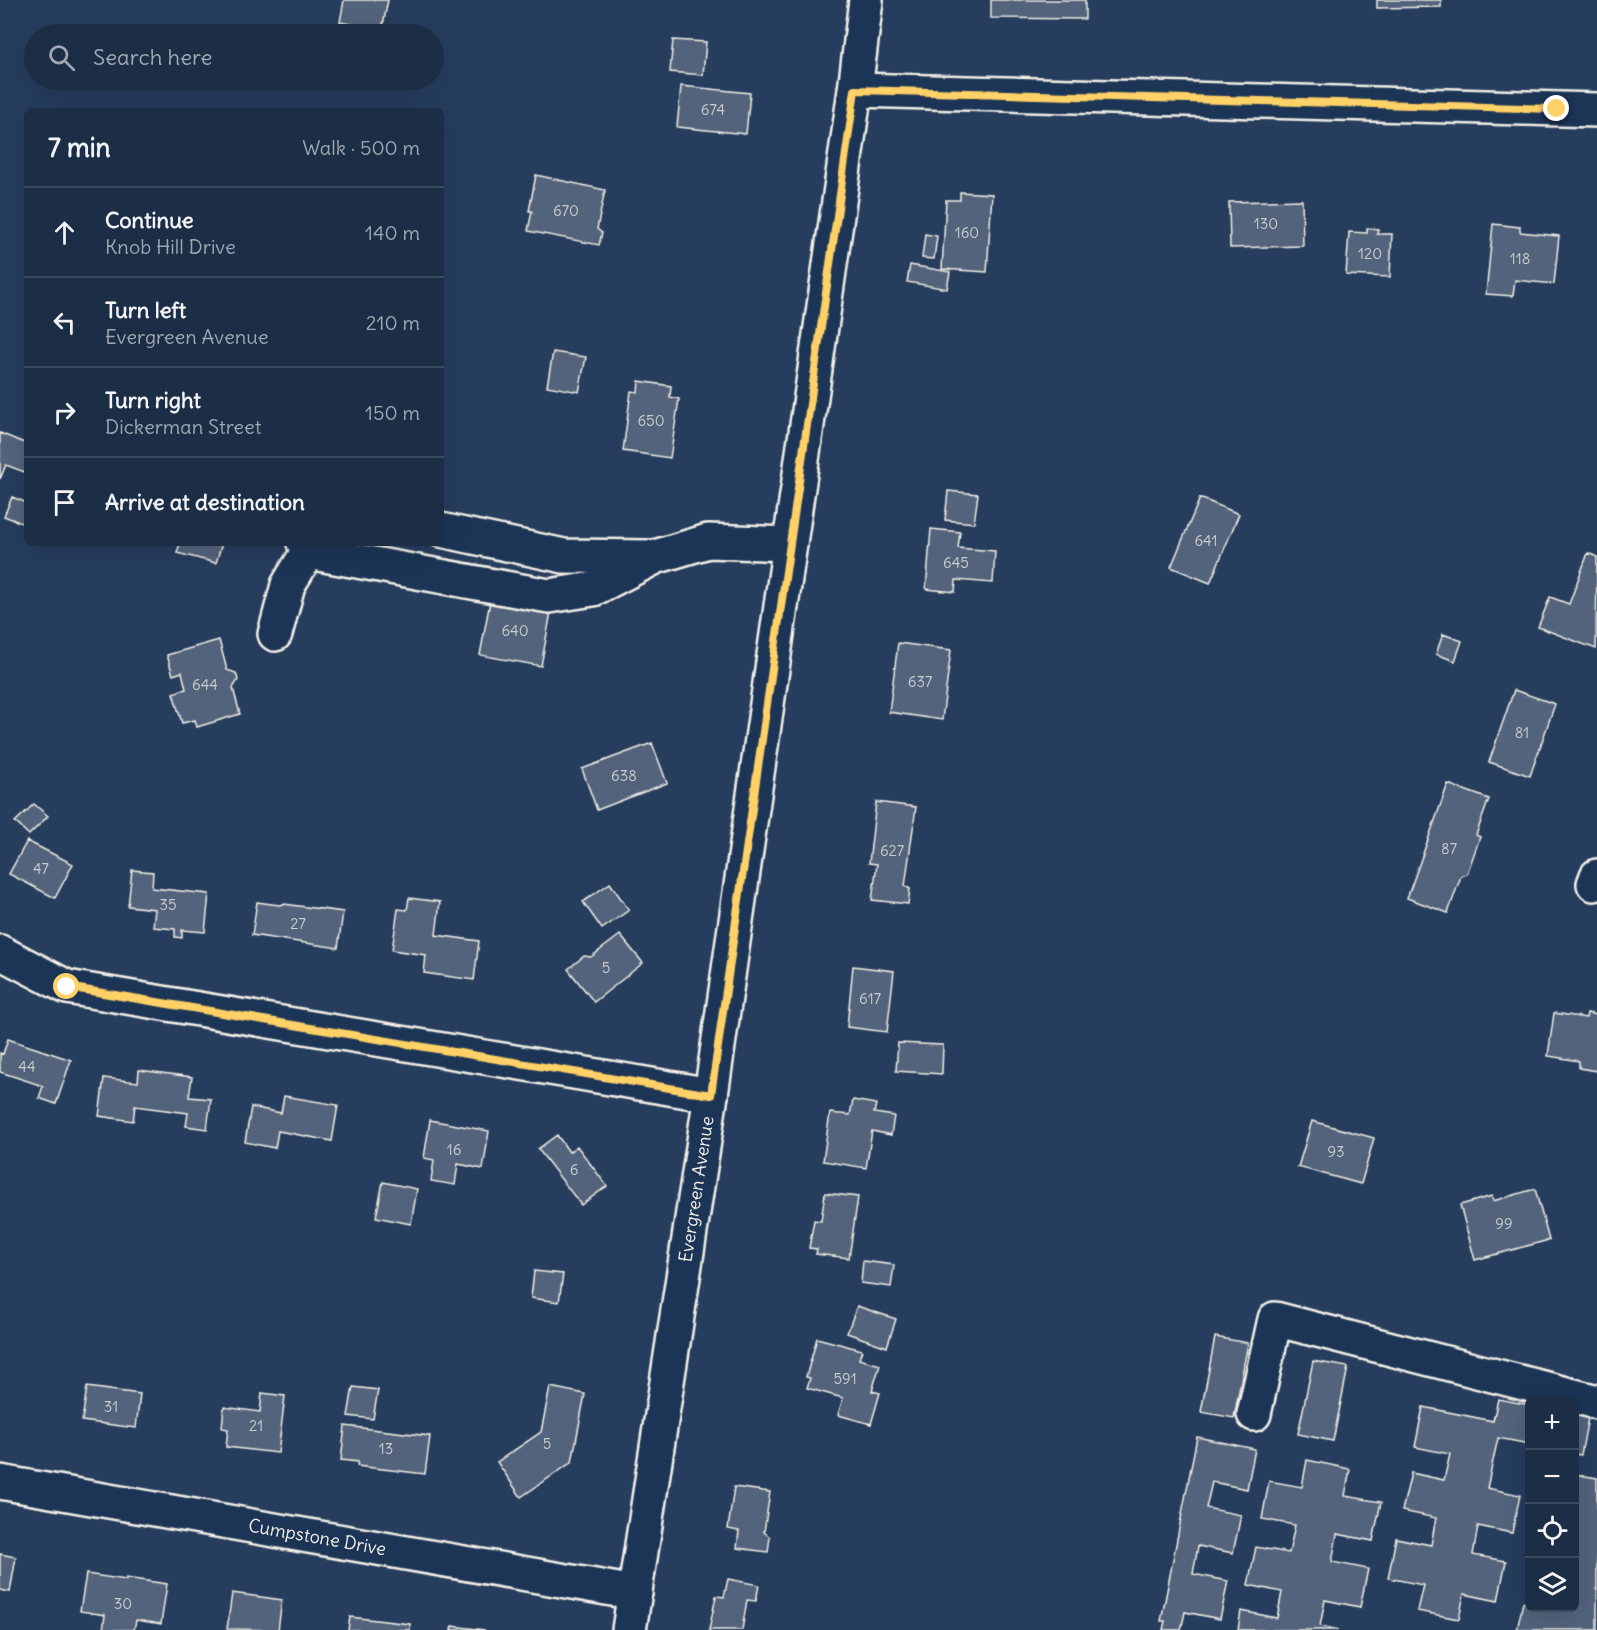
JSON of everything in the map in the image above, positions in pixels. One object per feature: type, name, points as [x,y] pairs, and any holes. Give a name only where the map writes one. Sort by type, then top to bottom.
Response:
[{"type":"street","name":"Evergreen Avenue","points":[[629,1630],[711,1095],[866,0]]},
{"type":"street","points":[[855,90],[1597,110]]},
{"type":"street","points":[[444,531],[564,556],[655,557]]},
{"type":"street","points":[[275,634],[288,585],[306,547],[549,596],[593,589],[655,557],[708,541],[790,544]]},
{"type":"street","points":[[0,952],[67,987],[711,1095]]},
{"type":"street","points":[[1254,1414],[1275,1319],[1597,1402]]},
{"type":"street","name":"Cumpstone Drive","points":[[0,1482],[635,1593]]},
{"type":"building","points":[[344,0],[388,0],[383,24],[340,22]]},
{"type":"building","points":[[991,0],[1085,0],[1085,19],[991,18]]},
{"type":"building","points":[[1377,0],[1441,0],[1441,7],[1377,8]]},
{"type":"building","points":[[673,40],[706,42],[703,75],[670,72]]},
{"type":"building","points":[[681,86],[750,93],[746,134],[677,127]]},
{"type":"building","points":[[536,175],[605,190],[597,229],[602,233],[599,245],[528,231],[532,211],[529,211]]},
{"type":"building","points":[[960,192],[992,194],[987,272],[942,269],[946,200],[960,200]]},
{"type":"building","points":[[1302,200],[1303,246],[1230,248],[1229,202]]},
{"type":"building","points":[[1493,224],[1520,227],[1520,232],[1559,236],[1554,284],[1515,280],[1513,296],[1486,294]]},
{"type":"building","points":[[1367,228],[1378,229],[1377,234],[1392,234],[1390,277],[1346,275],[1349,232],[1367,233]]},
{"type":"building","points":[[925,234],[937,236],[934,259],[922,258]]},
{"type":"building","points":[[910,265],[950,272],[947,289],[907,282]]},
{"type":"building","points":[[553,352],[586,357],[579,392],[547,386]]},
{"type":"building","points":[[639,381],[671,386],[670,397],[679,399],[670,458],[623,451],[631,391],[638,392]]},
{"type":"building","points":[[0,433],[24,443],[24,472],[6,465],[0,479]]},
{"type":"building","points":[[948,491],[978,494],[974,523],[945,520]]},
{"type":"building","points":[[12,497],[24,502],[24,524],[4,516]]},
{"type":"building","points":[[1200,498],[1239,514],[1210,583],[1171,567]]},
{"type":"building","points":[[931,529],[960,532],[958,548],[995,551],[993,583],[956,580],[955,592],[926,589]]},
{"type":"building","points":[[179,546],[221,546],[216,563],[177,553]]},
{"type":"building","points":[[1588,553],[1597,557],[1596,649],[1538,627],[1550,597],[1569,604]]},
{"type":"building","points":[[491,596],[532,609],[551,612],[541,666],[480,655]]},
{"type":"building","points":[[1443,634],[1462,641],[1455,661],[1436,654]]},
{"type":"building","points":[[219,640],[227,670],[236,673],[238,680],[233,688],[240,714],[197,727],[195,720],[182,723],[173,693],[186,689],[182,672],[173,675],[167,655]]},
{"type":"building","points":[[898,643],[951,650],[942,720],[889,712]]},
{"type":"building","points":[[1514,690],[1555,704],[1530,776],[1489,762]]},
{"type":"building","points":[[652,743],[667,783],[597,810],[582,769]]},
{"type":"building","points":[[1448,784],[1489,799],[1476,835],[1480,837],[1467,874],[1461,876],[1448,913],[1407,898]]},
{"type":"building","points":[[876,802],[916,807],[905,886],[910,889],[908,904],[872,900],[877,864],[869,863]]},
{"type":"building","points":[[34,804],[48,816],[29,835],[15,822]]},
{"type":"building","points":[[27,841],[73,864],[55,898],[9,874]]},
{"type":"building","points":[[132,870],[153,872],[152,888],[209,894],[205,932],[182,930],[182,938],[175,937],[175,929],[153,927],[155,909],[128,906]]},
{"type":"building","points":[[610,883],[629,910],[602,929],[583,902]]},
{"type":"building","points":[[409,898],[440,902],[436,935],[479,941],[474,980],[424,973],[426,955],[392,950],[398,909],[407,910]]},
{"type":"building","points":[[257,902],[343,912],[338,948],[252,935]]},
{"type":"building","points":[[620,935],[643,963],[594,1002],[568,969],[584,956],[591,957]]},
{"type":"building","points":[[853,966],[894,971],[887,1032],[847,1027]]},
{"type":"building","points":[[1554,1013],[1586,1018],[1587,1013],[1597,1015],[1597,1071],[1579,1068],[1579,1061],[1548,1056]]},
{"type":"building","points":[[8,1039],[71,1060],[56,1104],[39,1098],[43,1086],[0,1072],[0,1053],[3,1054]]},
{"type":"building","points":[[898,1043],[943,1045],[942,1074],[896,1071]]},
{"type":"building","points":[[139,1070],[192,1077],[189,1097],[211,1099],[207,1129],[186,1126],[188,1113],[135,1106],[133,1121],[99,1116],[104,1078],[138,1082]]},
{"type":"building","points":[[284,1096],[338,1105],[332,1141],[278,1131],[275,1148],[245,1142],[251,1107],[281,1113]]},
{"type":"building","points":[[853,1100],[876,1104],[874,1113],[894,1116],[891,1135],[872,1131],[866,1168],[823,1161],[830,1113],[850,1115]]},
{"type":"building","points":[[430,1120],[489,1131],[483,1169],[458,1164],[455,1185],[431,1181],[434,1160],[424,1158]]},
{"type":"building","points":[[1312,1121],[1374,1138],[1361,1184],[1298,1167]]},
{"type":"building","points":[[557,1135],[569,1152],[577,1146],[607,1186],[581,1205],[538,1149]]},
{"type":"building","points":[[383,1182],[417,1189],[411,1224],[376,1217]]},
{"type":"building","points":[[1535,1189],[1549,1240],[1475,1260],[1460,1205],[1492,1196],[1493,1201]]},
{"type":"building","points":[[825,1193],[858,1197],[849,1258],[816,1254],[817,1249],[809,1248],[814,1220],[821,1221]]},
{"type":"building","points":[[863,1261],[894,1265],[891,1287],[861,1283]]},
{"type":"building","points":[[534,1271],[563,1274],[559,1302],[531,1298]]},
{"type":"building","points":[[857,1306],[896,1319],[887,1347],[847,1333]]},
{"type":"building","points":[[1215,1337],[1248,1343],[1234,1418],[1201,1412]]},
{"type":"building","points":[[817,1338],[862,1350],[859,1359],[880,1365],[872,1391],[880,1393],[871,1424],[838,1415],[843,1398],[807,1388],[810,1378],[806,1377]]},
{"type":"building","points":[[1313,1361],[1348,1367],[1333,1441],[1298,1434]]},
{"type":"building","points":[[87,1387],[140,1394],[136,1428],[82,1421]]},
{"type":"building","points":[[353,1387],[378,1390],[373,1419],[348,1416]]},
{"type":"building","points":[[550,1387],[585,1394],[572,1462],[521,1497],[497,1462],[541,1432]]},
{"type":"building","points":[[262,1393],[285,1396],[278,1453],[226,1447],[228,1429],[222,1428],[224,1407],[260,1412]]},
{"type":"building","points":[[1498,1399],[1525,1404],[1525,1443],[1498,1438],[1487,1488],[1520,1495],[1512,1533],[1478,1526],[1473,1555],[1506,1561],[1498,1601],[1464,1594],[1459,1619],[1417,1611],[1423,1585],[1388,1578],[1396,1538],[1431,1545],[1436,1518],[1402,1511],[1411,1473],[1444,1480],[1450,1454],[1415,1447],[1423,1407],[1493,1421]]},
{"type":"building","points":[[1579,1416],[1588,1418],[1581,1455],[1579,1455]]},
{"type":"building","points":[[345,1426],[430,1436],[425,1474],[357,1466],[358,1462],[341,1460]]},
{"type":"building","points":[[1197,1437],[1255,1449],[1247,1489],[1212,1482],[1206,1508],[1241,1515],[1233,1553],[1198,1546],[1193,1574],[1228,1581],[1220,1619],[1185,1612],[1181,1630],[1163,1630],[1165,1621],[1161,1621]]},
{"type":"building","points":[[1307,1460],[1350,1469],[1345,1496],[1381,1502],[1373,1541],[1337,1534],[1332,1562],[1368,1569],[1360,1607],[1325,1600],[1320,1626],[1338,1630],[1238,1630],[1241,1611],[1277,1618],[1282,1592],[1248,1585],[1256,1547],[1289,1553],[1295,1525],[1262,1519],[1269,1481],[1302,1487]]},
{"type":"building","points":[[1579,1475],[1597,1478],[1597,1630],[1517,1630],[1523,1602],[1525,1603],[1525,1612],[1579,1612]]},
{"type":"building","points":[[734,1487],[770,1492],[764,1532],[770,1537],[768,1552],[737,1548],[739,1531],[728,1529]]},
{"type":"building","points":[[0,1554],[16,1557],[10,1592],[0,1590]]},
{"type":"building","points":[[86,1574],[167,1584],[161,1624],[136,1620],[134,1630],[103,1630],[105,1615],[80,1611]]},
{"type":"building","points":[[728,1579],[759,1585],[756,1601],[747,1600],[742,1630],[709,1630],[716,1596],[724,1597]]},
{"type":"building","points":[[232,1593],[282,1600],[278,1630],[227,1629]]},
{"type":"building","points":[[350,1617],[410,1624],[410,1630],[348,1630]]},
{"type":"building","points":[[452,1626],[485,1630],[451,1630]]},
{"type":"route","points":[[67,987],[711,1095],[855,90],[1557,109]]}]
